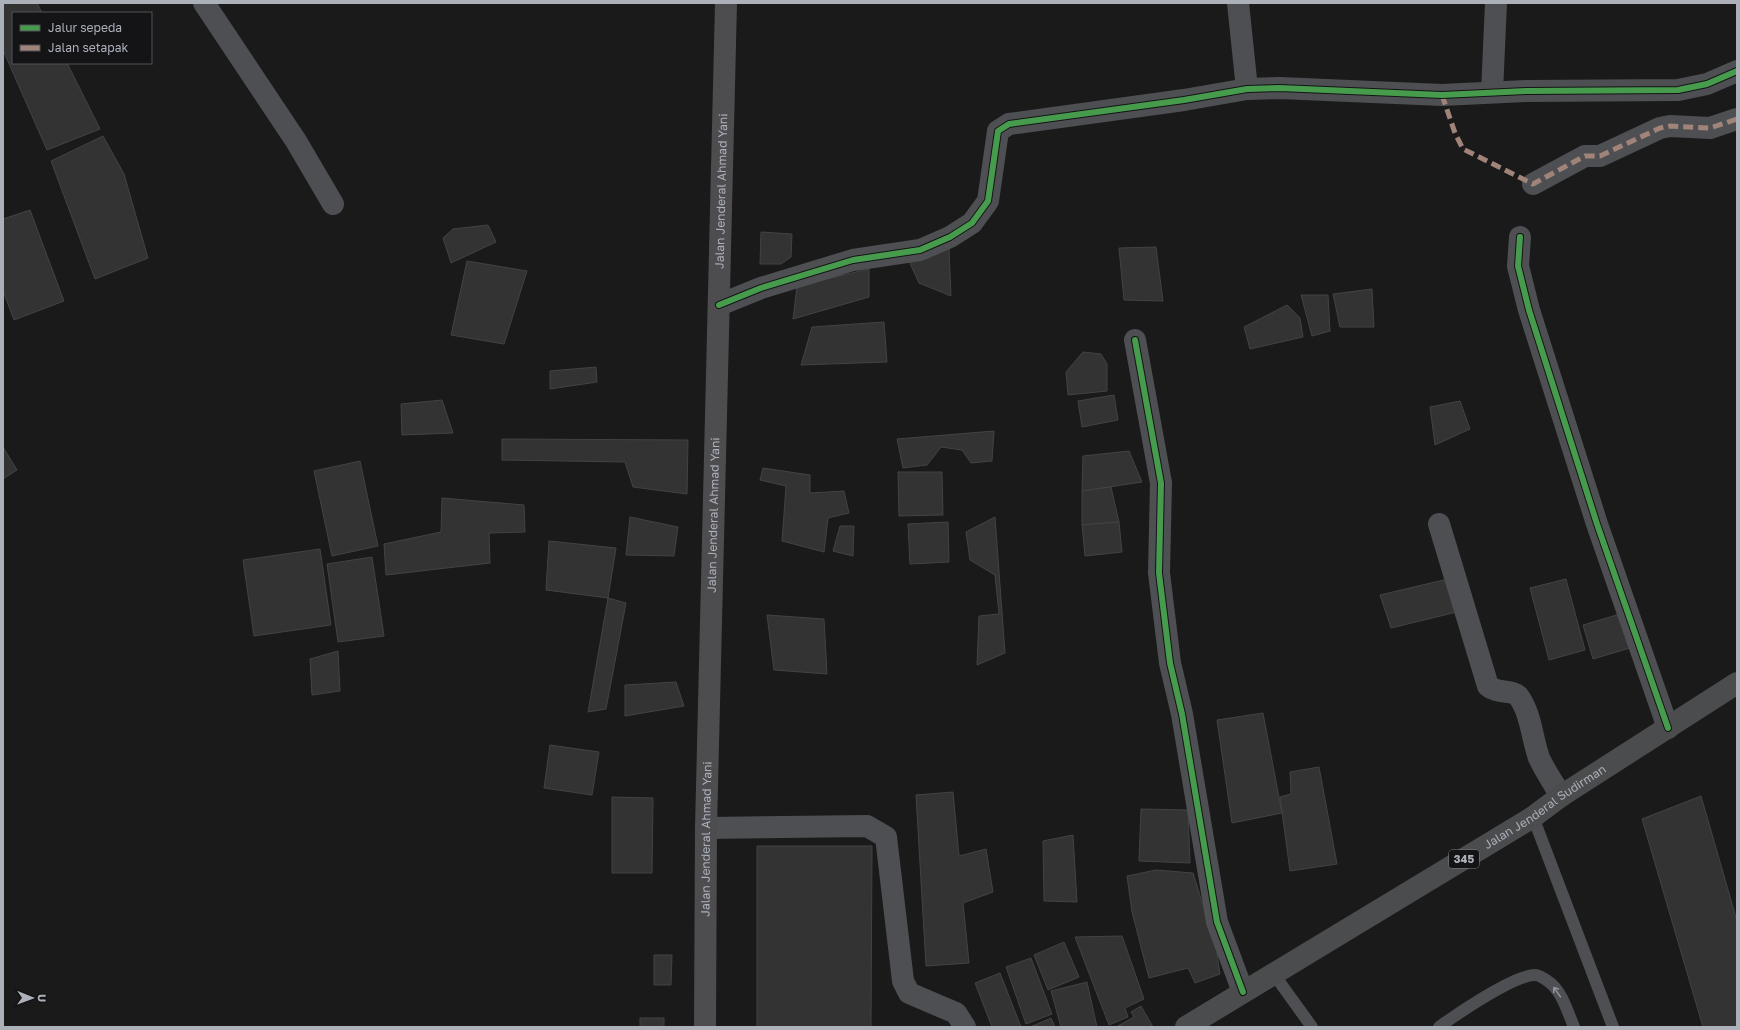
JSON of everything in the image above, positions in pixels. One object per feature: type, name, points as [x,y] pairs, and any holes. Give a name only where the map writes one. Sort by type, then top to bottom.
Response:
[{"type":"main road","name":"Jalan Jenderal Ahmad Yani","points":[[705,1027],[706,828],[726,3]]},
{"type":"main road","name":"Jalan Jenderal Sudirman","points":[[1186,1027],[1533,817],[1560,796],[1737,683]]},
{"type":"street","points":[[204,3],[296,141],[333,204]]},
{"type":"street","points":[[1238,3],[1247,89]]},
{"type":"street","points":[[1492,92],[1496,3]]},
{"type":"street","points":[[718,305],[761,288],[853,260],[920,250],[950,237],[972,223],[988,201],[998,131],[1009,124],[1184,100],[1247,89],[1280,88],[1442,95],[1492,92],[1678,90],[1707,84],[1737,71]]},
{"type":"street","points":[[1534,184],[1585,156],[1600,156],[1660,128],[1670,126],[1710,128],[1737,119]]},
{"type":"street","points":[[1520,237],[1518,266],[1527,302],[1597,524],[1668,728]]},
{"type":"street","points":[[1135,340],[1161,483],[1159,573],[1170,663],[1182,714],[1217,922],[1242,992]]},
{"type":"street","points":[[1439,524],[1488,686],[1494,690],[1514,692],[1518,696],[1527,715],[1540,759],[1560,796]]},
{"type":"street","points":[[706,828],[867,826],[886,837],[903,981],[909,993],[956,1013],[965,1027]]},
{"type":"lane","points":[[1533,817],[1613,1027]]},
{"type":"lane","points":[[1273,973],[1312,1027]]},
{"type":"lane","points":[[1439,1027],[1468,1006],[1524,977],[1537,975],[1550,982],[1561,998],[1574,1027]]},
{"type":"building","points":[[3,3],[37,3],[42,12],[12,12],[12,64],[68,64],[100,129],[47,150],[3,50]]},
{"type":"building","points":[[103,136],[124,174],[148,258],[95,279],[51,161]]},
{"type":"building","points":[[30,210],[64,301],[14,320],[3,291],[3,219]]},
{"type":"building","points":[[488,225],[496,242],[451,263],[443,238],[453,229]]},
{"type":"building","points":[[761,232],[792,234],[791,257],[781,264],[760,264]]},
{"type":"building","points":[[1156,247],[1163,301],[1124,300],[1119,248]]},
{"type":"building","points":[[949,249],[951,296],[919,283],[909,261]]},
{"type":"building","points":[[467,261],[527,271],[504,344],[451,335]]},
{"type":"building","points":[[869,269],[869,297],[793,319],[797,286]]},
{"type":"building","points":[[1372,289],[1374,327],[1340,327],[1333,294]]},
{"type":"building","points":[[1301,295],[1328,295],[1330,331],[1312,336]]},
{"type":"building","points":[[1287,305],[1300,318],[1303,337],[1250,349],[1244,327]]},
{"type":"building","points":[[884,322],[887,362],[801,365],[812,327]]},
{"type":"building","points":[[1083,352],[1101,354],[1107,364],[1107,391],[1068,395],[1066,372]]},
{"type":"building","points":[[596,367],[597,382],[550,389],[550,371]]},
{"type":"building","points":[[1114,395],[1118,420],[1082,427],[1078,401]]},
{"type":"building","points":[[442,400],[453,433],[402,435],[401,404]]},
{"type":"building","points":[[1460,401],[1470,429],[1435,445],[1430,407]]},
{"type":"building","points":[[994,431],[992,461],[971,463],[962,450],[941,447],[927,465],[903,468],[897,439]]},
{"type":"building","points":[[502,439],[688,440],[687,494],[633,487],[625,462],[502,460]]},
{"type":"building","points":[[3,447],[17,470],[3,479]]},
{"type":"building","points":[[1129,451],[1142,482],[1082,491],[1083,456]]},
{"type":"building","points":[[360,461],[378,546],[332,556],[314,471]]},
{"type":"building","points":[[763,468],[810,475],[810,493],[844,491],[849,513],[828,518],[824,552],[782,541],[786,486],[760,480]]},
{"type":"building","points":[[898,472],[942,472],[943,515],[899,516]]},
{"type":"building","points":[[1111,487],[1119,522],[1082,525],[1082,491]]},
{"type":"building","points":[[442,498],[524,505],[525,532],[489,533],[490,563],[386,575],[384,544],[441,532]]},
{"type":"building","points":[[630,517],[678,527],[674,556],[626,555]]},
{"type":"building","points":[[995,517],[1005,653],[977,665],[979,616],[999,614],[995,575],[970,560],[966,532]]},
{"type":"building","points":[[948,522],[949,562],[910,564],[908,524]]},
{"type":"building","points":[[1119,522],[1122,552],[1085,556],[1082,525]]},
{"type":"building","points":[[840,526],[854,526],[853,556],[833,551]]},
{"type":"building","points":[[549,541],[616,548],[608,598],[546,590]]},
{"type":"building","points":[[320,549],[331,625],[254,636],[243,560]]},
{"type":"building","points":[[372,557],[384,636],[338,642],[327,564]]},
{"type":"building","points":[[1452,578],[1461,611],[1391,628],[1380,595]]},
{"type":"building","points":[[1566,579],[1585,650],[1549,660],[1530,588]]},
{"type":"building","points":[[608,598],[626,603],[606,709],[588,712]]},
{"type":"building","points":[[1620,614],[1630,648],[1593,659],[1583,625]]},
{"type":"building","points":[[767,615],[824,619],[827,674],[774,670]]},
{"type":"building","points":[[338,651],[340,691],[312,695],[310,659]]},
{"type":"building","points":[[676,682],[684,706],[625,716],[625,685]]},
{"type":"building","points":[[1263,713],[1282,813],[1232,823],[1217,720]]},
{"type":"building","points":[[550,745],[599,752],[592,795],[544,788]]},
{"type":"building","points":[[1319,767],[1337,864],[1290,871],[1280,797],[1291,794],[1290,772]]},
{"type":"building","points":[[953,792],[959,856],[986,849],[993,892],[963,903],[969,963],[926,966],[916,795]]},
{"type":"building","points":[[1701,796],[1737,921],[1737,1027],[1703,1027],[1642,819]]},
{"type":"building","points":[[612,797],[653,798],[652,873],[612,873]]},
{"type":"building","points":[[1141,809],[1188,810],[1190,863],[1139,861]]},
{"type":"building","points":[[1073,835],[1077,902],[1044,901],[1043,841]]},
{"type":"building","points":[[757,846],[872,846],[871,1027],[757,1027]]},
{"type":"building","points":[[1156,870],[1193,873],[1216,947],[1220,974],[1195,983],[1188,968],[1149,978],[1132,912],[1127,876]]},
{"type":"building","points":[[1122,936],[1144,999],[1125,1008],[1128,1017],[1109,1025],[1075,937]]},
{"type":"building","points":[[1064,942],[1079,977],[1048,990],[1034,955]]},
{"type":"building","points":[[654,955],[672,955],[671,985],[654,985]]},
{"type":"building","points":[[1031,958],[1052,1014],[1026,1024],[1006,967]]},
{"type":"building","points":[[1000,973],[1021,1027],[992,1027],[975,983]]},
{"type":"building","points":[[1087,982],[1097,1027],[1061,1027],[1051,991]]},
{"type":"building","points":[[1141,1006],[1153,1027],[1116,1027],[1134,1017],[1131,1012]]},
{"type":"building","points":[[640,1018],[664,1018],[664,1027],[640,1027]]},
{"type":"building","points":[[1051,1018],[1055,1027],[1030,1027]]},
{"type":"marked path","points":[[1442,95],[1455,133],[1463,149],[1533,184],[1585,156],[1600,156],[1660,128],[1670,126],[1710,128],[1737,119]]},
{"type":"cycle path","points":[[719,305],[761,288],[853,260],[920,250],[950,237],[972,223],[988,201],[998,131],[1009,124],[1184,100],[1247,89],[1280,88],[1442,95],[1526,91],[1678,90],[1707,84],[1737,71]]},
{"type":"cycle path","points":[[1520,237],[1518,266],[1529,310],[1597,524],[1668,728]]},
{"type":"cycle path","points":[[1135,340],[1161,483],[1159,573],[1170,663],[1182,714],[1217,922],[1243,992]]}]
